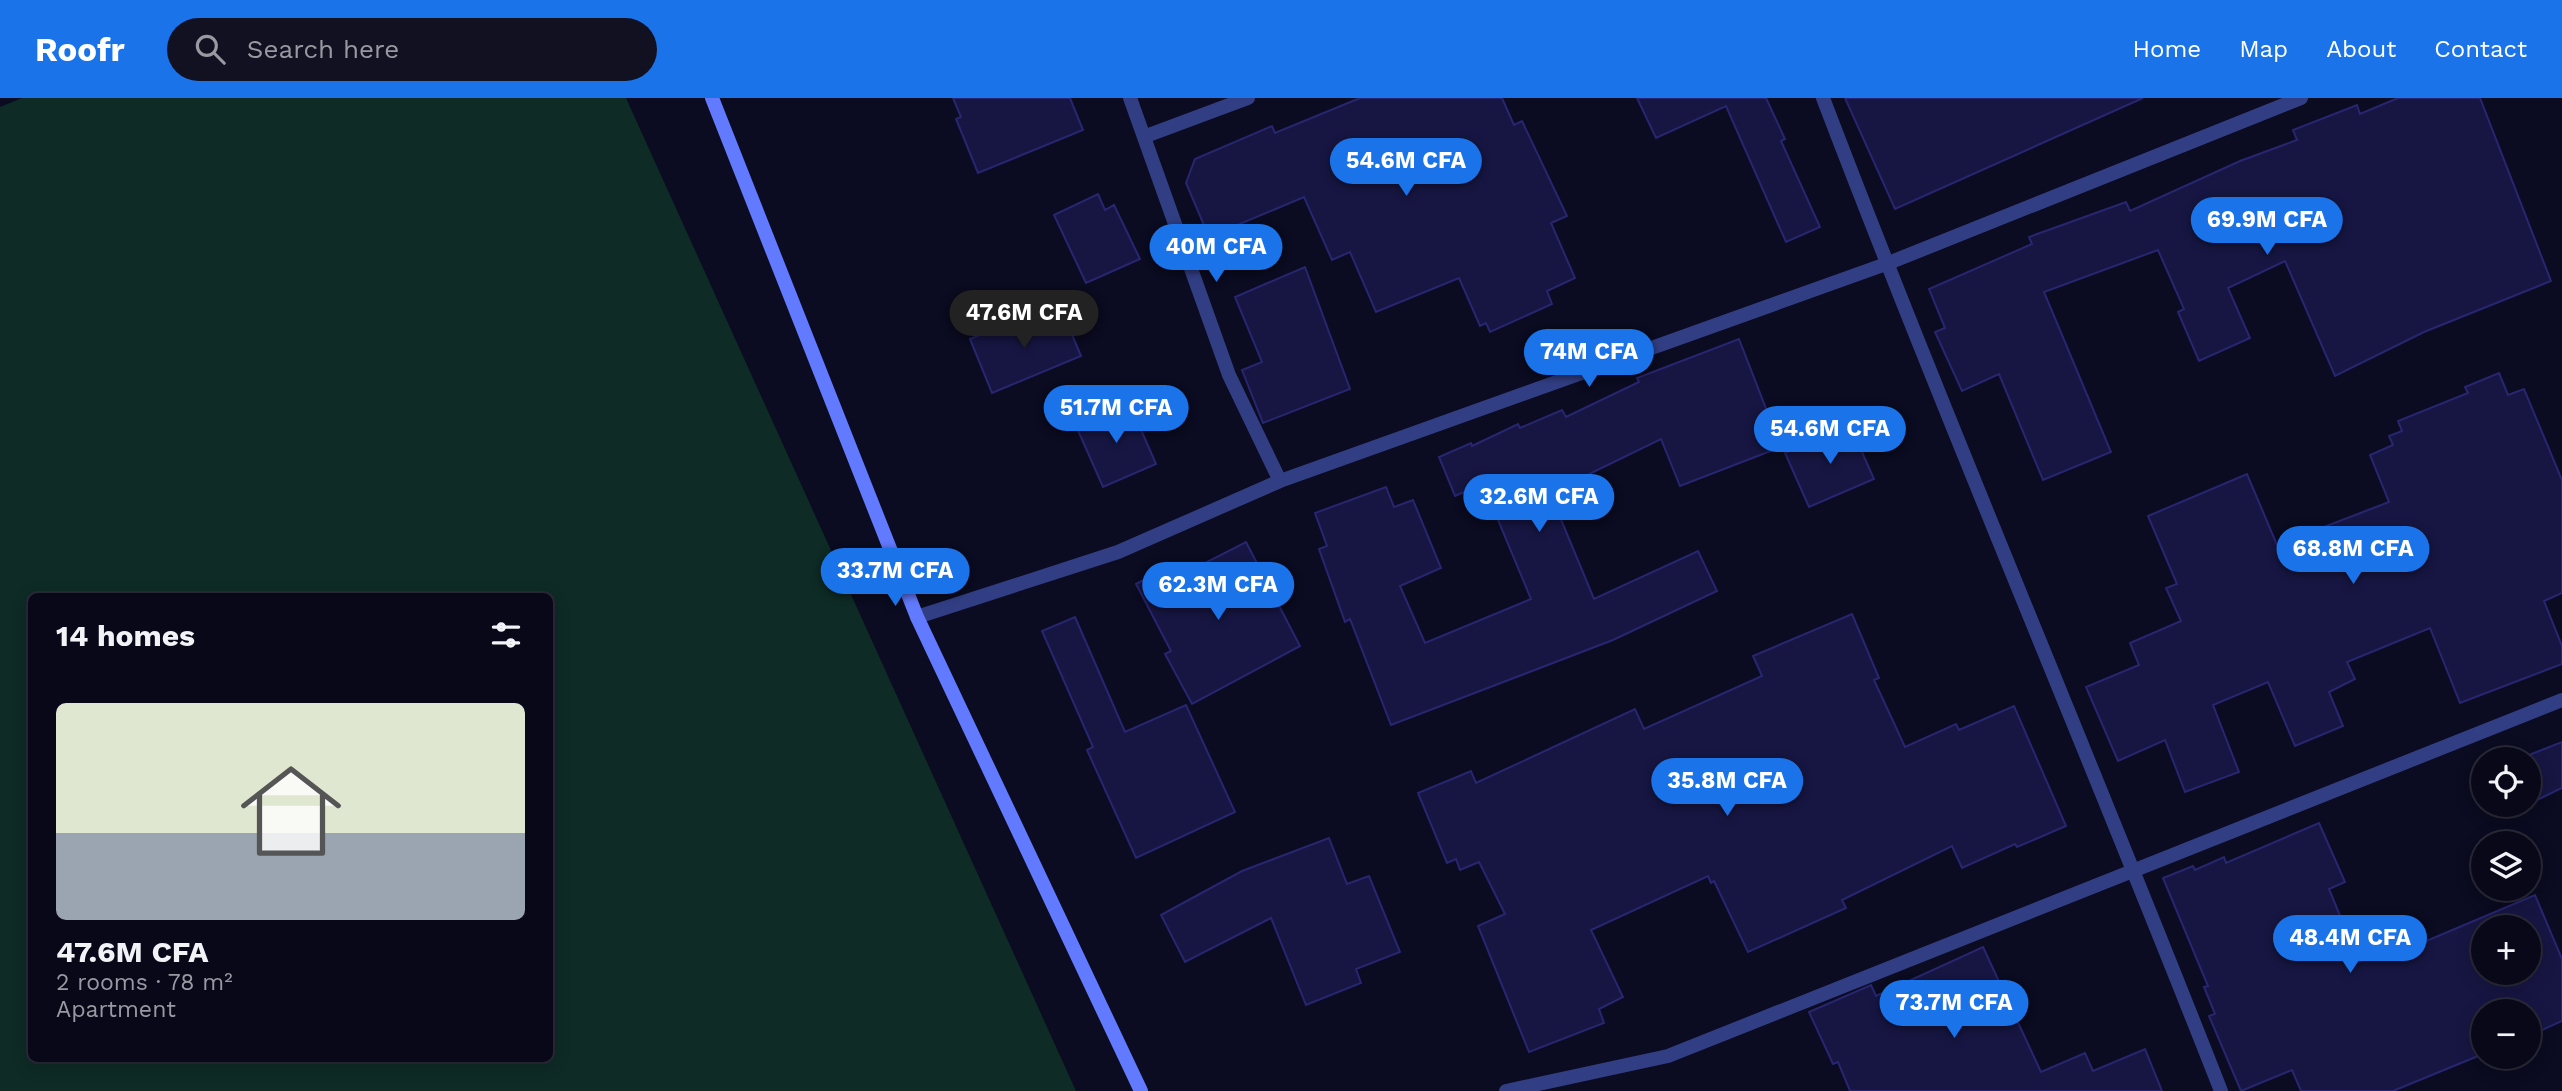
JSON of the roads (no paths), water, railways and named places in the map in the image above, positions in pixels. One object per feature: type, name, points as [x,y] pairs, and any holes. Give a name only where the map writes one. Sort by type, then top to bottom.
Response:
[{"type":"street","points":[[712,98],[917,617],[1142,1091]]},
{"type":"street","points":[[1130,98],[1146,136],[1228,375],[1280,481]]},
{"type":"street","points":[[1146,136],[1248,98]]},
{"type":"street","points":[[1823,98],[1886,264],[2135,870],[2221,1091]]},
{"type":"street","points":[[917,617],[1118,552],[1280,481],[1886,264],[2301,98]]},
{"type":"street","points":[[1506,1091],[1668,1056],[2562,700]]}]
